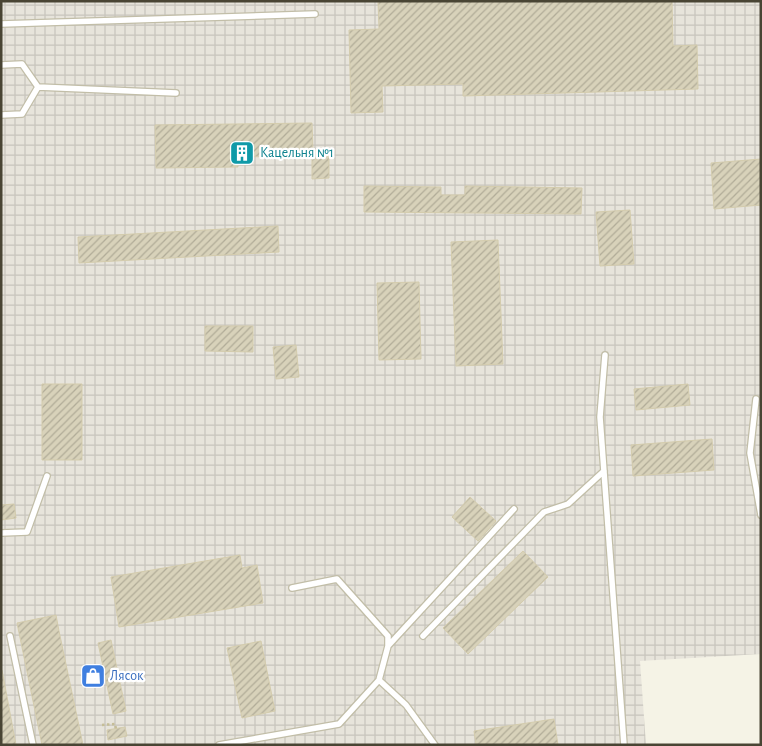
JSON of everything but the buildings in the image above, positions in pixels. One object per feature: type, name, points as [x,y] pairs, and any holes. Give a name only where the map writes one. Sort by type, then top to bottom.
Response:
[{"type":"lane","points":[[1,24],[316,14]]},
{"type":"lane","points":[[1,65],[22,64],[38,87]]},
{"type":"lane","points":[[38,87],[176,93]]},
{"type":"lane","points":[[1,115],[22,114],[38,87]]},
{"type":"lane","points":[[605,355],[600,417],[624,745]]},
{"type":"lane","points":[[756,399],[750,453],[761,515]]},
{"type":"lane","points":[[423,636],[544,512],[568,504],[604,471]]},
{"type":"lane","points":[[1,533],[27,532],[47,476]]},
{"type":"lane","points":[[388,646],[514,510]]},
{"type":"lane","points":[[219,745],[339,724],[380,680],[388,646],[388,636],[337,579],[292,588]]},
{"type":"lane","points":[[10,636],[33,745]]},
{"type":"lane","points":[[380,680],[406,705],[435,745]]},
{"type":"path","points":[[102,725],[115,724],[116,729]]},
{"type":"shaded area","points":[[1,1],[761,1],[761,654],[640,661],[646,745],[1,745]]},
{"type":"place","name":"Кацельня №1","points":[[242,153]]},
{"type":"place","name":"Лясок","points":[[93,676]]}]
